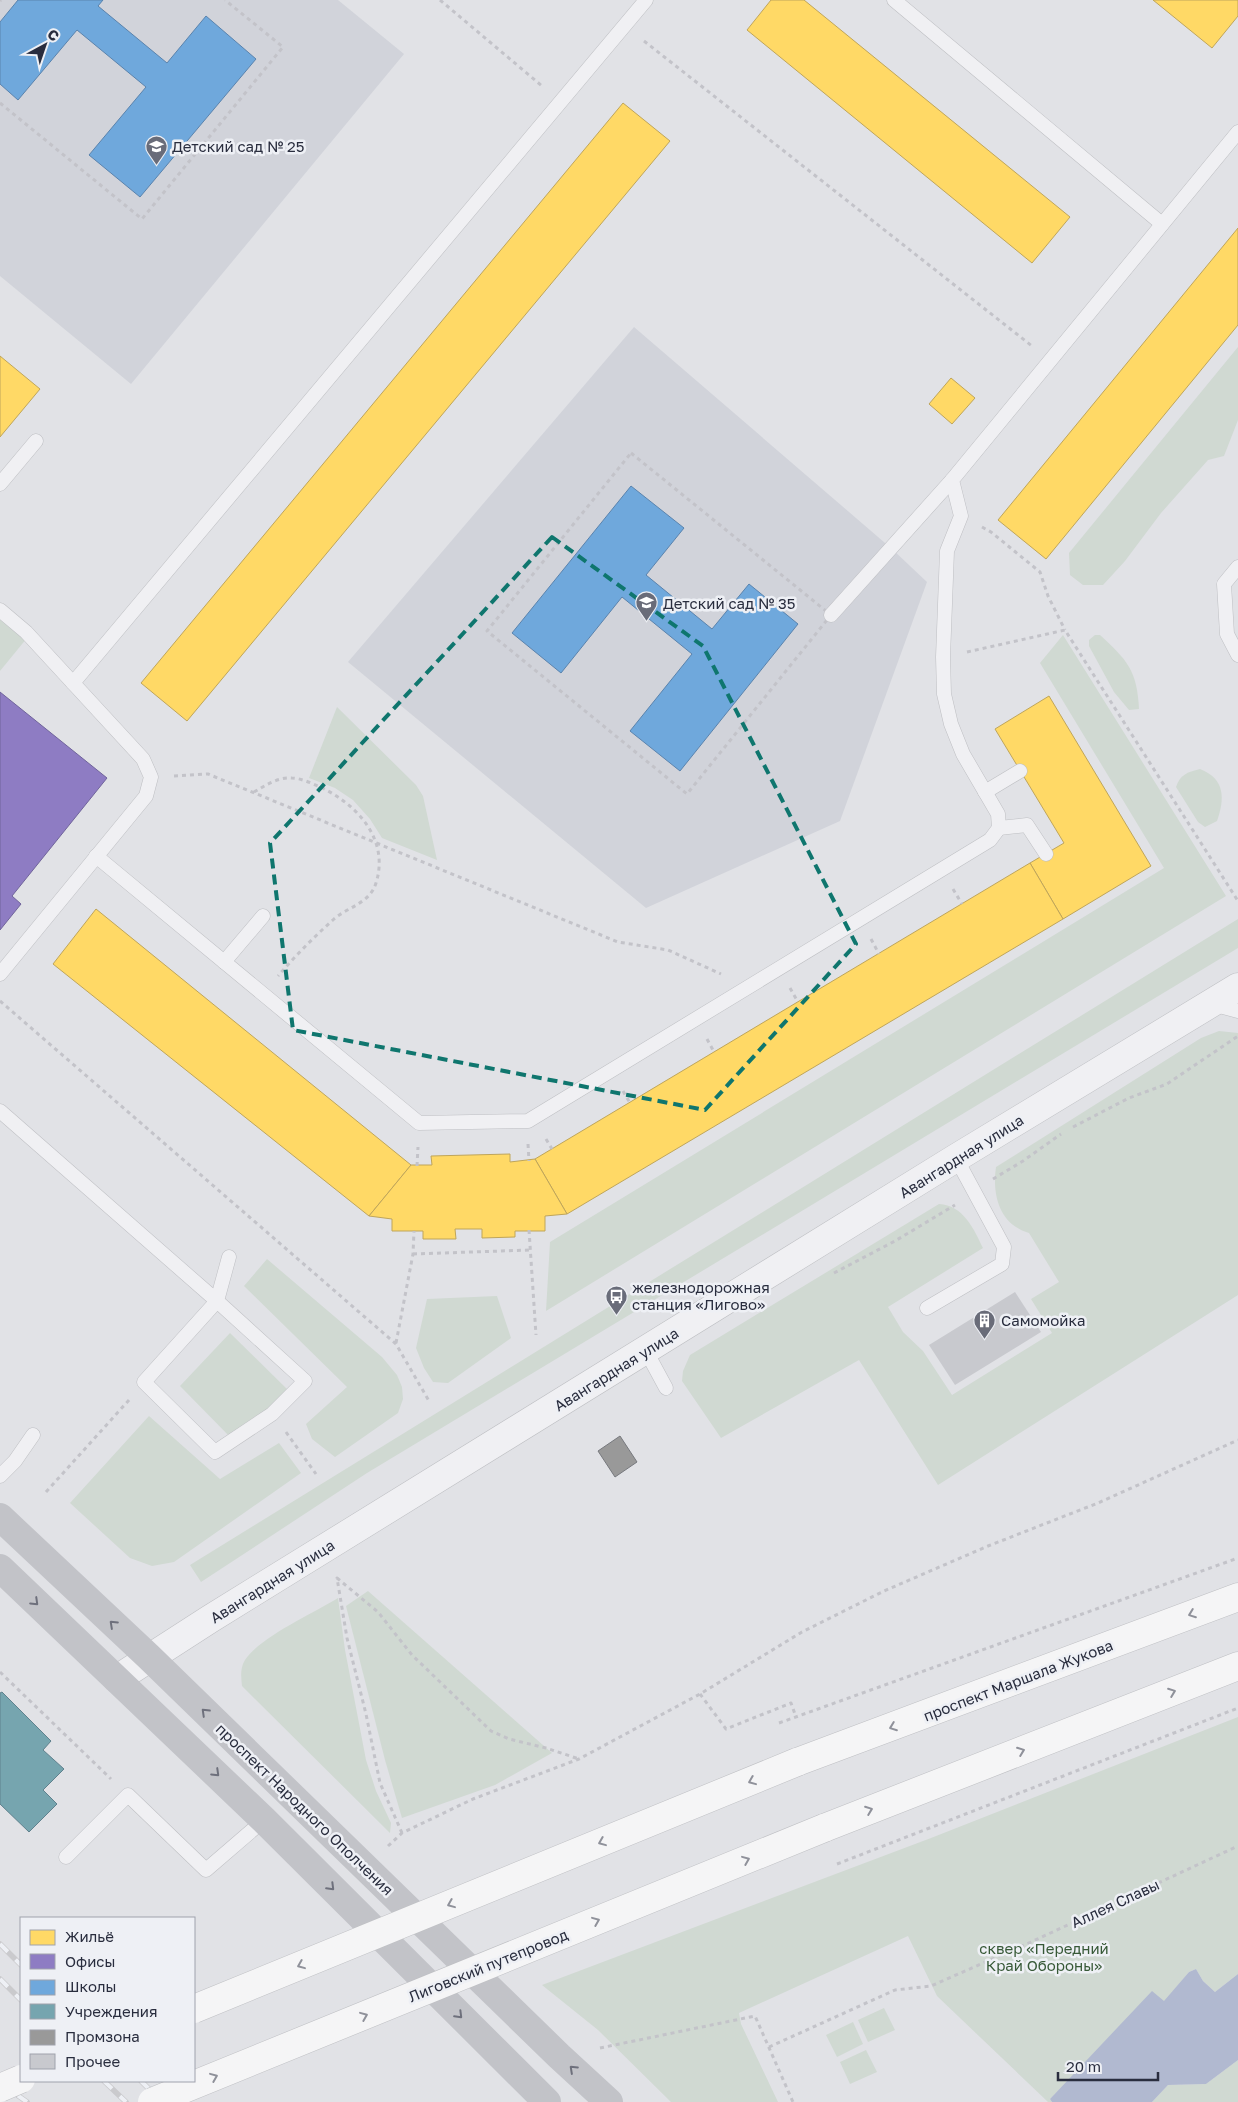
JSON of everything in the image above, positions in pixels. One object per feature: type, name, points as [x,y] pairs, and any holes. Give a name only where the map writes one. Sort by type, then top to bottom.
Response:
[{"type":"main road","name":"проспект Народного Ополчения","points":[[0,1517],[149,1657],[559,2056],[609,2102]]},
{"type":"main road","points":[[0,1568],[264,1820],[547,2102]]},
{"type":"main road","name":"проспект Маршала Жукова","points":[[195,2009],[797,1762],[1238,1597]]},
{"type":"main road","name":"Лиговский путепровод","points":[[152,2102],[824,1828],[1238,1666]]},
{"type":"main road","points":[[0,2088],[20,2079]]},
{"type":"street","name":"Авангардная улица","points":[[117,1679],[149,1657],[956,1158],[1238,987]]},
{"type":"lane","points":[[73,682],[646,0]]},
{"type":"lane","points":[[894,0],[1162,224]]},
{"type":"lane","points":[[831,616],[952,480],[1238,132]]},
{"type":"lane","points":[[0,484],[36,441]]},
{"type":"lane","points":[[952,480],[961,516],[947,551],[944,694],[951,724],[963,754],[998,814],[1000,828]]},
{"type":"lane","points":[[1238,567],[1224,584],[1227,634],[1238,655]]},
{"type":"lane","points":[[0,610],[26,632],[143,759],[151,777],[146,796],[0,974]]},
{"type":"lane","points":[[985,792],[1020,770]]},
{"type":"lane","points":[[96,856],[417,1123],[528,1121],[990,840],[1000,828],[1027,825],[1046,854]]},
{"type":"lane","points":[[224,962],[262,916]]},
{"type":"lane","points":[[1211,1004],[1238,1011]]},
{"type":"lane","points":[[0,1111],[217,1301],[305,1382],[272,1414],[215,1452],[144,1382],[217,1301],[229,1257]]},
{"type":"lane","points":[[927,1308],[1002,1264],[1004,1247],[956,1158]]},
{"type":"lane","points":[[646,1351],[666,1388]]},
{"type":"lane","points":[[0,1476],[15,1461],[33,1435]]},
{"type":"lane","points":[[66,1857],[128,1795],[206,1870],[264,1820]]},
{"type":"path","points":[[0,103],[142,219],[283,47],[225,0]]},
{"type":"path","points":[[440,0],[560,101]]},
{"type":"path","points":[[624,25],[1050,360]]},
{"type":"path","points":[[631,453],[831,616],[687,794],[487,631],[631,453]]},
{"type":"path","points":[[961,516],[991,532],[1040,572],[1048,596],[1065,630],[1238,901]]},
{"type":"path","points":[[944,657],[1065,630]]},
{"type":"path","points":[[151,777],[208,774],[618,942],[668,950],[697,964]]},
{"type":"path","points":[[253,792],[271,781],[292,778],[313,784],[333,793],[350,804],[366,823],[378,843],[380,864],[376,885],[364,901],[335,918],[292,960],[263,995]]},
{"type":"path","points":[[0,1001],[396,1344],[429,1401]]},
{"type":"path","points":[[998,1176],[1073,1126],[1129,1098],[1167,1084],[1238,1036]]},
{"type":"path","points":[[829,1275],[895,1241],[957,1204]]},
{"type":"path","points":[[529,1230],[536,1335]]},
{"type":"path","points":[[396,1344],[413,1254],[414,1231]]},
{"type":"path","points":[[413,1254],[530,1250]]},
{"type":"path","points":[[46,1492],[144,1382]]},
{"type":"path","points":[[272,1414],[316,1474]]},
{"type":"path","points":[[388,1847],[402,1834],[472,1800],[579,1759],[700,1694],[802,1632],[884,1591],[988,1546],[1098,1503],[1238,1440]]},
{"type":"path","points":[[779,1723],[1238,1558]]},
{"type":"path","points":[[402,1834],[380,1783],[348,1638],[337,1578],[378,1612],[412,1655],[491,1731],[509,1739],[546,1748],[579,1759]]},
{"type":"path","points":[[0,1672],[128,1795]]},
{"type":"path","points":[[700,1694],[726,1729],[791,1703],[796,1717]]},
{"type":"path","points":[[837,1864],[1238,1708]]},
{"type":"path","name":"Аллея Славы","points":[[769,2047],[895,1990],[931,1986],[1238,1846]]},
{"type":"path","points":[[600,2048],[755,2016],[793,2102]]},
{"type":"highlighted area","points":[[552,537],[703,646],[856,944],[705,1110],[293,1030],[270,843]]},
{"type":"shaded area","name":"Детский сад № 25","points":[[0,0],[338,0],[404,54],[131,384],[0,276]]},
{"type":"shaded area","name":"Детский сад № 35","points":[[634,327],[892,549],[927,582],[840,821],[646,908],[348,662]]},
{"type":"green space","points":[[1238,347],[1238,420],[1224,456],[1208,460],[1161,513],[1125,561],[1103,585],[1083,585],[1070,575],[1069,553]]},
{"type":"green space","points":[[0,616],[27,638],[0,671]]},
{"type":"green space","points":[[1063,635],[1226,896],[546,1311],[550,1242],[1164,868],[1040,663]]},
{"type":"green space","points":[[1095,635],[1100,635],[1124,659],[1129,667],[1136,684],[1139,709],[1129,710],[1114,692],[1089,646],[1089,640]]},
{"type":"green space","points":[[337,707],[416,785],[423,796],[437,860],[382,838],[370,819],[353,800],[335,788],[309,778]]},
{"type":"green space","points":[[1200,769],[1214,778],[1221,790],[1222,797],[1217,821],[1205,827],[1198,822],[1176,787],[1185,775]]},
{"type":"green space","points":[[1238,919],[1238,948],[367,1473],[201,1582],[190,1565]]},
{"type":"green space","points":[[1219,1031],[1238,1033],[1238,1295],[938,1485],[859,1360],[721,1438],[682,1381],[683,1371],[690,1355],[939,1204],[955,1209],[967,1219],[983,1248],[888,1307],[903,1332],[923,1351],[952,1395],[1052,1333],[1031,1299],[1059,1282],[1029,1233],[1019,1229],[1004,1215],[995,1187],[996,1167],[1201,1038]]},
{"type":"green space","points":[[267,1259],[382,1357],[397,1375],[402,1387],[403,1399],[398,1413],[335,1457],[312,1439],[306,1424],[347,1387],[244,1286]]},
{"type":"green space","points":[[497,1296],[511,1338],[448,1383],[433,1382],[424,1368],[416,1348],[427,1299]]},
{"type":"green space","points":[[230,1333],[289,1391],[233,1440],[180,1386]]},
{"type":"green space","points":[[149,1416],[220,1479],[279,1443],[301,1473],[174,1562],[152,1566],[130,1558],[70,1503]]},
{"type":"green space","points":[[368,1591],[552,1753],[495,1785],[402,1818],[385,1760],[346,1606]]},
{"type":"green space","points":[[338,1598],[345,1650],[366,1760],[376,1791],[391,1823],[390,1833],[242,1686],[242,1666],[252,1651],[275,1634]]},
{"type":"green space","name":"сквер «Передний Край Обороны»","points":[[1238,1717],[1238,1974],[1215,1992],[1203,1981],[1196,1969],[1189,1972],[1164,2002],[1152,1992],[1050,2099],[1052,2102],[1048,2102],[937,1996],[908,1936],[739,2013],[741,2024],[778,2102],[671,2102],[598,2030],[542,1985],[931,1838]]},
{"type":"green space","points":[[884,2008],[895,2030],[868,2042],[858,2020]]},
{"type":"green space","points":[[853,2022],[863,2044],[837,2057],[826,2035]]},
{"type":"green space","points":[[866,2050],[877,2072],[850,2084],[840,2062]]},
{"type":"green space","points":[[1238,2060],[1238,2102],[1152,2102],[1168,2085],[1206,2084]]},
{"type":"water","points":[[1196,1969],[1203,1981],[1215,1992],[1238,1974],[1238,2060],[1206,2084],[1168,2085],[1152,2102],[1052,2102],[1050,2099],[1152,1991],[1164,2001],[1189,1972]]},
{"type":"building: Жильё","points":[[771,0],[804,0],[1070,217],[1032,263],[747,30]]},
{"type":"building: Жильё","points":[[1153,0],[1238,0],[1238,16],[1212,48]]},
{"type":"building: Жильё","points":[[623,103],[670,141],[187,721],[141,683]]},
{"type":"building: Жильё","points":[[1238,228],[1238,325],[1046,559],[998,520]]},
{"type":"building: Жильё","points":[[0,356],[40,389],[0,437]]},
{"type":"building: Жильё","points":[[951,378],[975,398],[952,424],[929,404]]},
{"type":"building: Жильё","points":[[1049,696],[1151,866],[1063,919],[1030,863],[1064,843],[995,729]]},
{"type":"building: Жильё","points":[[1030,863],[1063,919],[567,1214],[535,1159]]},
{"type":"building: Жильё","points":[[96,909],[411,1165],[369,1216],[53,964]]},
{"type":"building: Жильё","points":[[510,1154],[510,1162],[535,1159],[567,1214],[545,1216],[545,1231],[515,1231],[515,1237],[482,1238],[482,1229],[455,1229],[456,1239],[423,1239],[423,1231],[392,1231],[392,1219],[369,1216],[411,1165],[432,1165],[431,1156]]},
{"type":"building: Офисы","points":[[0,692],[107,778],[12,896],[21,904],[0,930]]},
{"type":"building: Школы","points":[[18,0],[103,0],[98,6],[167,63],[206,16],[256,59],[140,197],[89,155],[146,87],[77,30],[18,100],[0,84],[0,22]]},
{"type":"building: Школы","points":[[631,486],[684,528],[646,575],[712,629],[749,584],[798,624],[680,771],[630,731],[692,654],[622,597],[561,673],[512,633]]},
{"type":"building: Учреждения","points":[[2,1692],[51,1741],[43,1750],[64,1769],[43,1790],[57,1804],[29,1832],[0,1804],[0,1693]]},
{"type":"building: Промзона","points":[[620,1436],[637,1462],[615,1477],[598,1451]]},
{"type":"building: Прочее","name":"Самомойка","points":[[1015,1292],[1041,1332],[955,1385],[929,1345]]},
{"type":"railway","points":[[0,1944],[20,1964]]},
{"type":"railway","points":[[0,1979],[20,1999]]},
{"type":"railway","points":[[105,2082],[126,2102]]},
{"type":"railway","points":[[142,2082],[162,2102]]},
{"type":"railway","points":[[0,2083],[27,2102]]},
{"type":"place","name":"Детский сад № 25","points":[[156,165]]},
{"type":"place","name":"Детский сад № 35","points":[[647,622]]},
{"type":"place","name":"железнодорожная станция «Лигово»","points":[[616,1315]]},
{"type":"place","name":"Самомойка","points":[[985,1339]]}]
